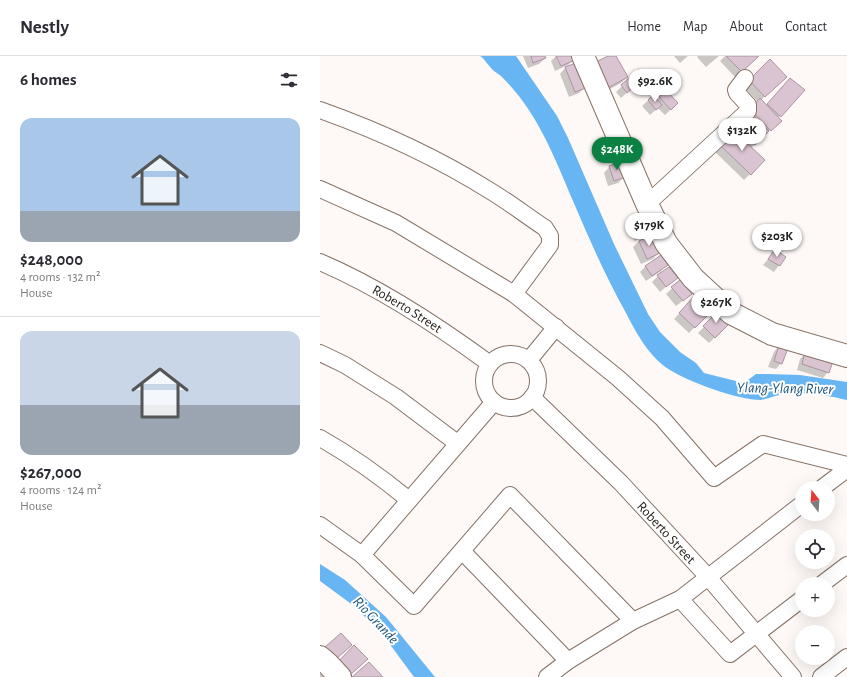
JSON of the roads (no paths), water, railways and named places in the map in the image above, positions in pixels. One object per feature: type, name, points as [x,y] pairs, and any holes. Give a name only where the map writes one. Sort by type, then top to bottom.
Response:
[{"type":"street","points":[[583,56],[647,204],[666,243],[693,278],[731,313],[772,334],[847,356]]},
{"type":"street","points":[[647,204],[748,111],[748,105],[736,90],[745,78]]},
{"type":"street","points":[[320,110],[351,121],[447,166],[492,192],[545,228],[550,236],[550,245],[514,294]]},
{"type":"street","points":[[320,190],[396,223],[514,294],[618,378],[662,418],[714,478],[763,444],[847,465]]},
{"type":"street","name":"Roberto Street","points":[[320,262],[368,285],[415,312],[490,364]]},
{"type":"street","points":[[529,360],[556,327]]},
{"type":"street","points":[[320,352],[345,365],[396,396],[457,443]]},
{"type":"street","points":[[506,354],[518,354],[529,360],[534,364],[538,375],[538,387],[528,402],[511,408],[494,402],[485,387],[485,375],[490,364],[494,360],[506,354]]},
{"type":"street","name":"Roberto Street","points":[[532,397],[621,483],[708,577],[793,677]]},
{"type":"street","points":[[362,555],[457,443],[494,402]]},
{"type":"street","points":[[320,438],[374,472],[409,500]]},
{"type":"street","points":[[831,481],[847,469]]},
{"type":"street","points":[[320,525],[362,555],[414,606],[510,495],[633,621]]},
{"type":"street","points":[[547,677],[568,661],[633,621],[680,599],[795,509]]},
{"type":"street","points":[[462,550],[568,661]]},
{"type":"street","points":[[831,577],[847,565]]},
{"type":"street","points":[[680,599],[730,654],[795,604]]},
{"type":"street","points":[[320,657],[340,677]]},
{"type":"street","points":[[821,677],[847,657]]},
{"type":"water","name":"Ylang-Ylang River","points":[[480,56],[516,56],[557,116],[614,244],[648,314],[660,332],[680,352],[696,363],[704,373],[744,383],[756,374],[800,375],[847,382],[847,400],[808,393],[784,394],[761,400],[740,397],[714,390],[689,380],[670,370],[656,359],[639,337],[612,286],[535,119],[514,90]]},
{"type":"water","name":"Rio Grande","points":[[320,564],[345,580],[386,617],[435,677],[414,677],[383,635],[354,606],[320,581]]}]
